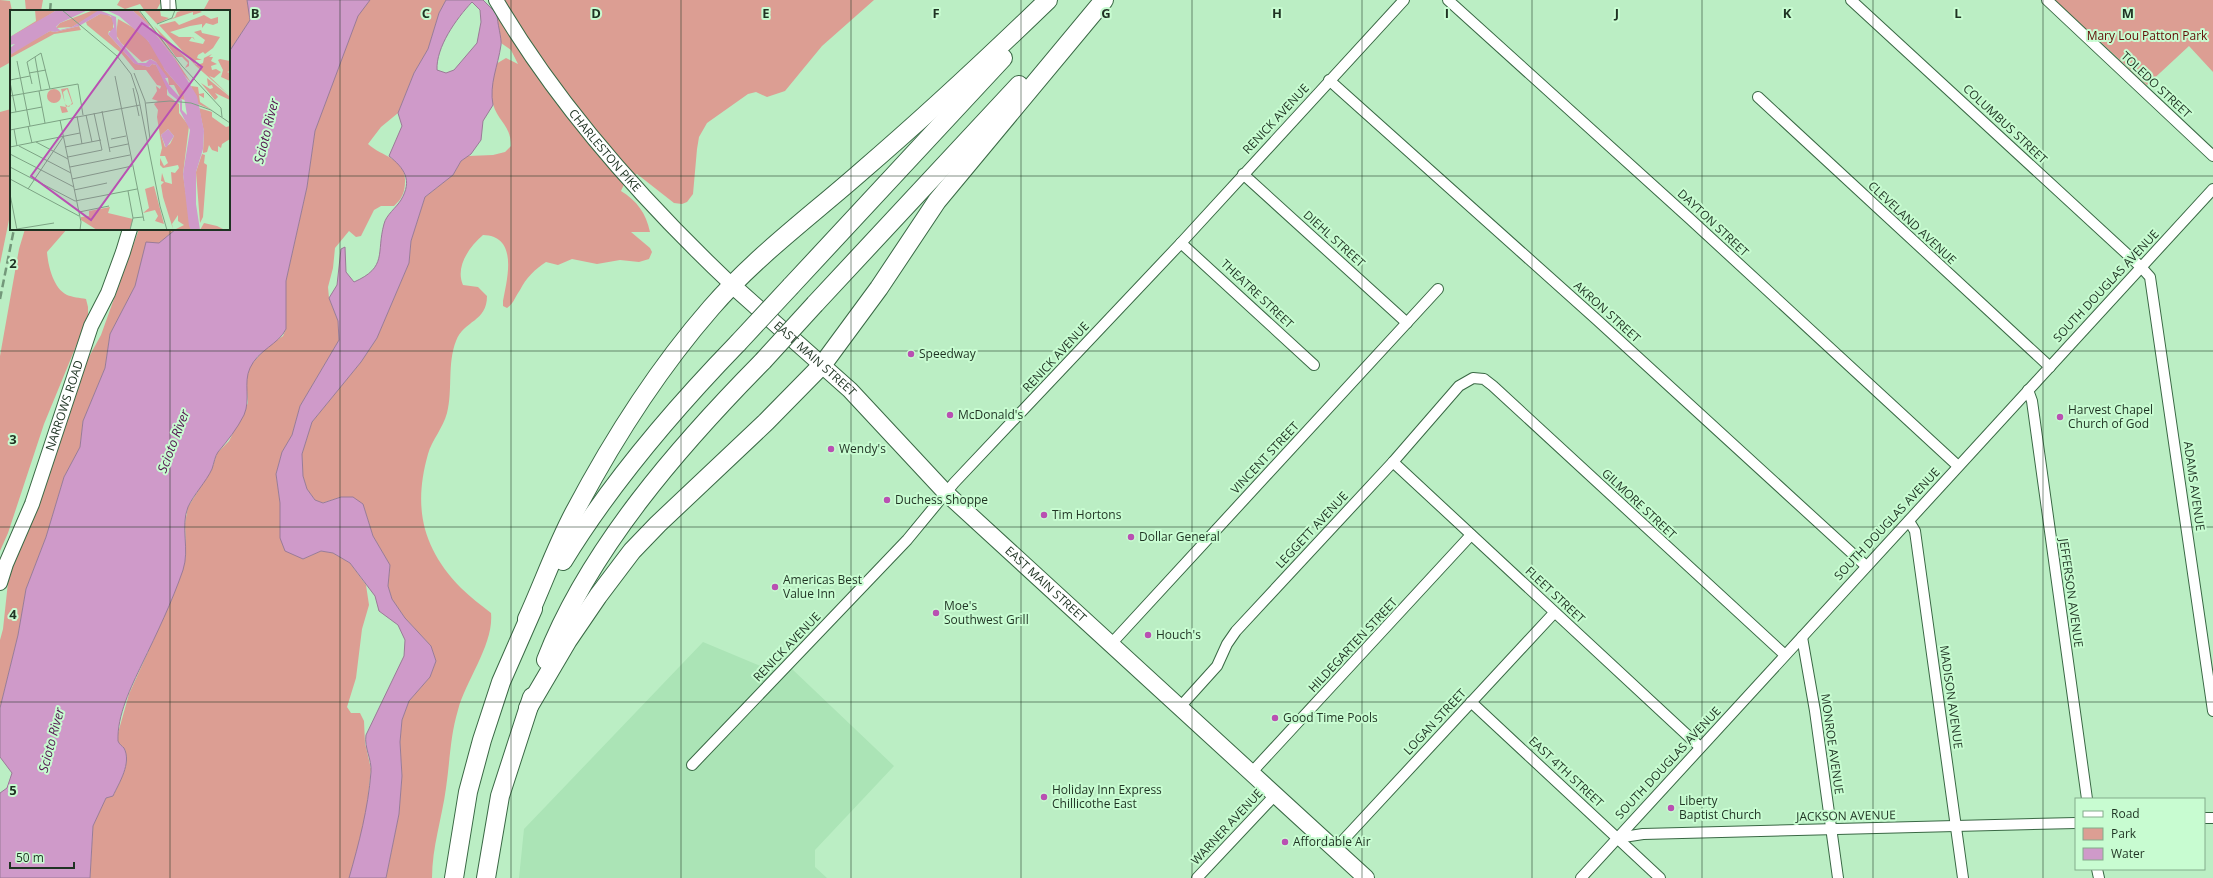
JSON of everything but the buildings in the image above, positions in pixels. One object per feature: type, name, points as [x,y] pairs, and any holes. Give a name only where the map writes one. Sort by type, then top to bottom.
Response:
[{"type":"highway","points":[[454,878],[468,792],[482,740],[501,682],[573,514],[628,421],[659,373],[711,308],[732,285],[974,70],[1048,0]]},
{"type":"highway","points":[[527,619],[573,544],[627,468],[685,397],[791,286],[1056,0]]},
{"type":"highway","points":[[486,878],[500,796],[528,708],[557,632],[601,556],[648,490],[702,423],[763,361],[1099,0]]},
{"type":"highway","points":[[528,708],[568,640],[598,596],[632,551],[658,524],[766,422],[823,364],[878,288],[937,201],[1104,0]]},
{"type":"main road","name":"EAST MAIN STREET","points":[[732,285],[823,364],[850,390],[946,493],[1366,878]]},
{"type":"street","points":[[168,0],[169,10]]},
{"type":"street","name":"CHARLESTON PIKE","points":[[496,0],[570,107],[637,187],[687,242],[732,285]]},
{"type":"street","name":"RENICK AVENUE","points":[[692,765],[907,540],[946,493],[1181,242],[1404,0]]},
{"type":"street","name":"DAYTON STREET","points":[[1448,0],[1695,224],[1958,466]]},
{"type":"street","name":"COLUMBUS STREET","points":[[1851,0],[2142,267]]},
{"type":"street","name":"TOLEDO STREET","points":[[2047,0],[2213,156]]},
{"type":"street","name":"AKRON STREET","points":[[1329,80],[1596,319],[1866,566]]},
{"type":"street","name":"CLEVELAND AVENUE","points":[[1758,97],[2050,367]]},
{"type":"street","name":"DIEHL STREET","points":[[1243,174],[1407,323]]},
{"type":"street","name":"SOUTH DOUGLAS AVENUE","points":[[1580,878],[2213,189]]},
{"type":"street","name":"NARROWS ROAD","points":[[0,583],[6,564],[32,504],[91,326],[108,293],[130,230]]},
{"type":"street","name":"THEATRE STREET","points":[[1181,242],[1314,366]]},
{"type":"street","name":"ADAMS AVENUE","points":[[2142,267],[2150,277],[2153,293],[2213,711]]},
{"type":"street","name":"VINCENT STREET","points":[[1111,644],[1438,289]]},
{"type":"street","name":"LEGGETT AVENUE","points":[[1180,707],[1217,666],[1231,637],[1393,462],[1459,386],[1473,378]]},
{"type":"street","name":"GILMORE STREET","points":[[1473,378],[1484,379],[1493,386],[1785,655]]},
{"type":"street","name":"JEFFERSON AVENUE","points":[[2028,390],[2032,401],[2087,798]]},
{"type":"street","name":"FLEET STREET","points":[[1393,462],[1700,747]]},
{"type":"street","name":"MADISON AVENUE","points":[[1908,521],[1915,531],[1964,878]]},
{"type":"street","name":"HILDEGARTEN STREET","points":[[1252,772],[1471,535]]},
{"type":"street","name":"LOGAN STREET","points":[[1335,849],[1554,613]]},
{"type":"street","name":"MONROE AVENUE","points":[[1802,637],[1815,711],[1838,878]]},
{"type":"street","name":"EAST 4TH STREET","points":[[1471,702],[1660,878]]},
{"type":"street","name":"WARNER AVENUE","points":[[1197,878],[1276,794]]},
{"type":"street","name":"JACKSON AVENUE","points":[[1617,838],[1643,834],[2075,823]]},
{"type":"shaded area","points":[[703,642],[770,670],[792,669],[894,766],[815,850],[815,867],[827,878],[519,878],[524,829]]},
{"type":"green space","points":[[0,0],[10,1],[12,10],[10,10],[10,63],[0,68]]},
{"type":"green space","points":[[25,0],[43,0],[41,10],[26,10]]},
{"type":"green space","points":[[120,0],[162,0],[157,10],[144,10],[140,4],[125,9],[117,5]]},
{"type":"green space","points":[[209,0],[247,0],[250,20],[230,50],[230,10],[204,10]]},
{"type":"green space","points":[[370,0],[446,0],[439,13],[428,49],[414,73],[398,113],[381,127],[368,144],[402,167],[405,181],[404,192],[394,206],[381,206],[374,210],[361,236],[356,237],[349,231],[335,248],[333,268],[328,287],[329,298],[338,321],[339,340],[300,406],[292,435],[282,452],[276,474],[280,503],[303,559],[321,551],[333,553],[350,563],[366,585],[369,605],[362,629],[356,678],[347,707],[351,713],[360,713],[364,721],[365,743],[371,769],[365,824],[349,878],[90,878],[93,826],[106,798],[113,796],[126,766],[126,754],[124,748],[118,741],[118,733],[129,694],[172,599],[186,556],[185,523],[188,507],[212,469],[217,453],[229,441],[248,403],[246,378],[250,366],[266,348],[283,336],[286,329],[286,281],[307,187],[315,131],[358,15]]},
{"type":"green space","points":[[504,0],[874,0],[822,46],[785,91],[767,97],[756,92],[748,94],[707,123],[699,137],[693,194],[687,202],[682,204],[674,203],[637,174],[626,180],[621,191],[632,199],[640,208],[646,219],[650,232],[631,232],[650,248],[652,252],[649,259],[639,262],[620,260],[597,264],[572,259],[558,265],[546,262],[528,278],[513,302],[507,308],[503,306],[503,301],[507,282],[508,260],[502,243],[494,237],[483,235],[468,251],[462,264],[461,278],[463,285],[478,287],[487,296],[486,305],[479,316],[460,334],[453,350],[449,404],[443,424],[428,454],[421,492],[422,509],[424,526],[429,542],[437,558],[461,588],[491,613],[491,625],[484,649],[462,698],[455,720],[444,799],[432,866],[432,878],[386,878],[399,814],[402,776],[400,742],[402,720],[409,701],[430,677],[436,661],[431,646],[405,618],[392,599],[388,586],[390,565],[373,536],[363,504],[341,497],[322,503],[315,500],[307,489],[303,476],[302,454],[312,422],[361,362],[377,338],[409,263],[411,241],[425,197],[453,175],[461,161],[468,156],[493,155],[505,152],[511,146],[509,133],[495,110],[491,94],[496,64],[506,58],[518,64],[511,50],[501,43],[498,30],[497,14]]},
{"type":"green space","name":"Mary Lou Patton Park","points":[[2055,0],[2213,0],[2213,72],[2189,46],[2147,85]]},
{"type":"green space","points":[[10,109],[10,215],[0,264],[0,112]]},
{"type":"green space","points":[[25,230],[66,230],[47,252],[52,276],[62,292],[69,296],[86,299],[88,317],[44,424],[8,533],[0,551],[0,356],[19,249]]},
{"type":"green space","points":[[139,230],[175,230],[159,243],[146,243],[135,286],[110,334],[105,368],[83,421],[80,447],[64,477],[46,537],[26,589],[18,635],[0,708],[0,640],[3,629],[9,573],[41,497],[73,402],[79,375],[101,335]]},
{"type":"water","name":"Scioto River","points":[[247,0],[370,0],[358,16],[315,131],[307,187],[286,281],[286,329],[279,339],[258,356],[250,368],[247,379],[247,403],[244,415],[217,454],[212,469],[188,507],[185,522],[186,554],[183,570],[169,606],[133,682],[122,711],[118,731],[118,741],[124,748],[126,754],[126,766],[113,796],[106,798],[93,826],[90,878],[0,878],[0,793],[7,788],[12,773],[0,757],[0,708],[18,635],[26,589],[46,537],[64,477],[80,447],[83,421],[105,368],[110,334],[135,286],[146,242],[159,243],[175,230],[230,230],[230,50],[250,20]]},
{"type":"water","points":[[446,0],[483,0],[497,14],[501,45],[493,82],[493,105],[483,121],[481,140],[471,154],[461,161],[453,175],[425,197],[411,241],[409,263],[377,338],[361,362],[312,422],[302,454],[303,476],[307,489],[315,500],[323,503],[341,497],[353,497],[363,504],[373,536],[390,565],[388,586],[392,599],[405,618],[431,646],[436,661],[430,677],[409,701],[402,720],[400,742],[402,776],[399,814],[386,878],[349,878],[363,826],[370,786],[371,767],[366,744],[366,735],[404,656],[405,640],[398,625],[379,611],[375,596],[350,563],[333,553],[321,551],[303,559],[285,551],[280,538],[280,503],[276,474],[282,452],[292,435],[300,406],[339,340],[338,321],[329,298],[337,285],[341,249],[345,247],[346,272],[354,282],[372,271],[379,258],[385,221],[405,193],[406,180],[403,170],[389,156],[402,126],[398,113],[414,73],[428,49],[439,13]],"holes":[[[472,2],[480,10],[481,22],[477,43],[454,70],[446,73],[437,70],[443,43],[454,25]]]},
{"type":"railway","points":[[50,10],[51,0]]},
{"type":"railway","points":[[0,299],[14,230]]},
{"type":"place","name":"Speedway","points":[[911,354]]},
{"type":"place","name":"McDonald's","points":[[950,415]]},
{"type":"place","name":"Harvest Chapel Church of God","points":[[2060,417]]},
{"type":"place","name":"Wendy's","points":[[831,449]]},
{"type":"place","name":"Duchess Shoppe","points":[[887,500]]},
{"type":"place","name":"Tim Hortons","points":[[1044,515]]},
{"type":"place","name":"Dollar General","points":[[1131,537]]},
{"type":"place","name":"Americas Best Value Inn","points":[[775,587]]},
{"type":"place","name":"Moe's Southwest Grill","points":[[936,613]]},
{"type":"place","name":"Houch's","points":[[1148,635]]},
{"type":"place","name":"Good Time Pools","points":[[1275,718]]},
{"type":"place","name":"Holiday Inn Express Chillicothe East","points":[[1044,797]]},
{"type":"place","name":"Liberty Baptist Church","points":[[1671,808]]},
{"type":"place","name":"Affordable Air","points":[[1285,842]]}]
